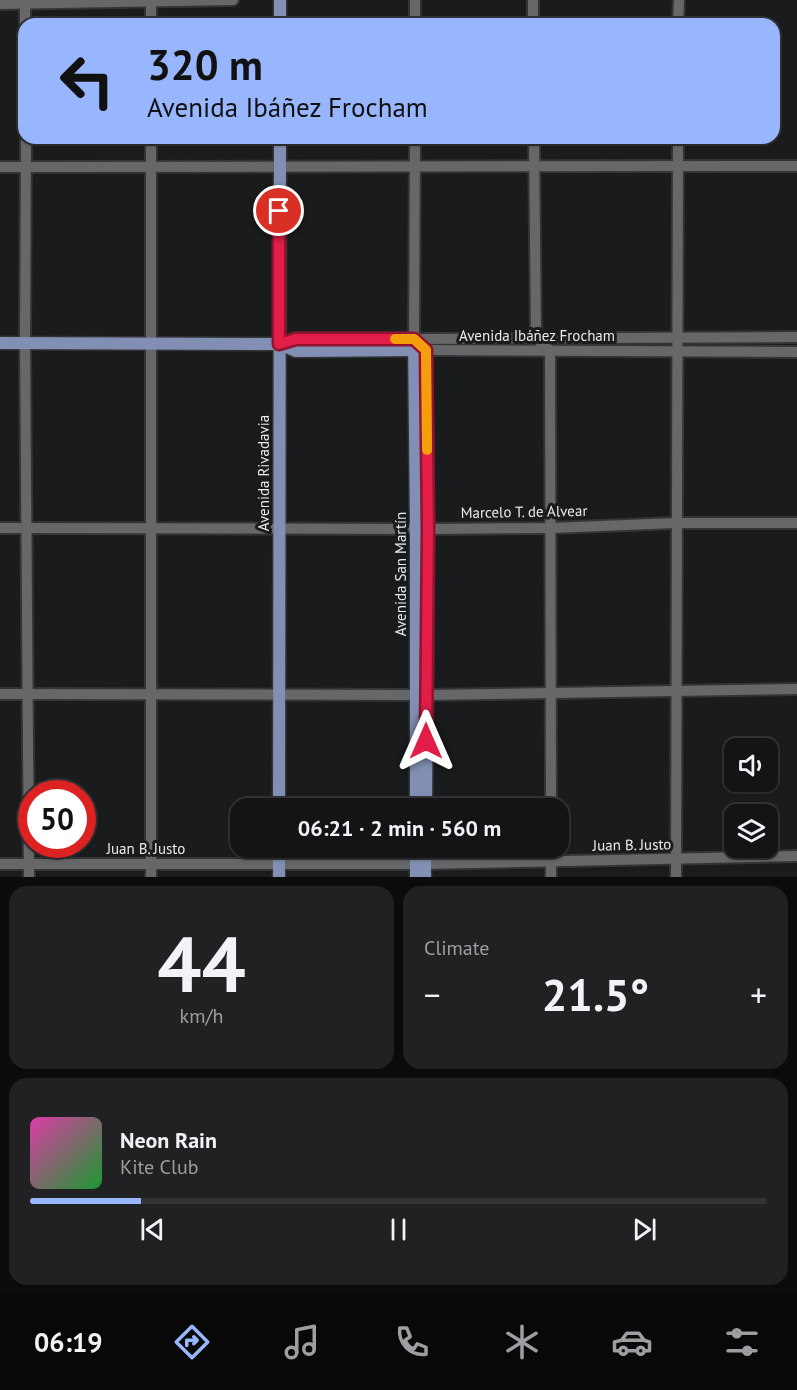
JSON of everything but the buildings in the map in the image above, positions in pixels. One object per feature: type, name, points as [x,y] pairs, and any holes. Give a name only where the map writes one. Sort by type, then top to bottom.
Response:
[{"type":"main road","points":[[280,0],[280,18]]},
{"type":"main road","name":"Avenida Rivadavia","points":[[279,798],[280,144]]},
{"type":"main road","name":"Avenida Ibáñez Frocham","points":[[0,344],[279,344],[296,351],[418,346]]},
{"type":"main road","name":"Avenida San Martín","points":[[416,798],[421,695],[422,529],[418,346]]},
{"type":"main road","name":"Avenida San Martín","points":[[421,695],[426,798]]},
{"type":"main road","points":[[279,858],[279,877]]},
{"type":"street","points":[[0,4],[233,0]]},
{"type":"street","points":[[415,0],[415,18]]},
{"type":"street","points":[[533,0],[533,18]]},
{"type":"street","points":[[678,18],[679,0]]},
{"type":"street","points":[[151,1],[151,18]]},
{"type":"street","points":[[25,2],[25,18]]},
{"type":"street","points":[[26,144],[25,344],[29,877]]},
{"type":"street","points":[[151,877],[152,144]]},
{"type":"street","name":"Avenida San Martín","points":[[415,144],[418,346]]},
{"type":"street","points":[[534,144],[536,338],[550,351],[551,798]]},
{"type":"street","points":[[676,877],[678,144]]},
{"type":"street","points":[[0,167],[797,166]]},
{"type":"street","name":"Avenida Ibáñez Frocham","points":[[418,346],[536,338],[797,337]]},
{"type":"street","name":"Avenida Ibáñez Frocham","points":[[418,346],[550,351],[797,352]]},
{"type":"street","name":"Marcelo T. de Alvear","points":[[0,528],[422,529],[551,528],[676,522],[797,523]]},
{"type":"street","points":[[0,694],[421,695],[797,689]]},
{"type":"street","name":"Juan B. Justo","points":[[0,864],[279,864],[421,871],[551,861],[797,856]]},
{"type":"street","points":[[551,861],[551,877]]},
{"type":"slow traffic","points":[[395,339],[414,339],[426,350],[427,450]]},
{"type":"route","points":[[279,211],[279,344],[296,339],[414,339],[426,350],[428,529],[426,741]]}]
